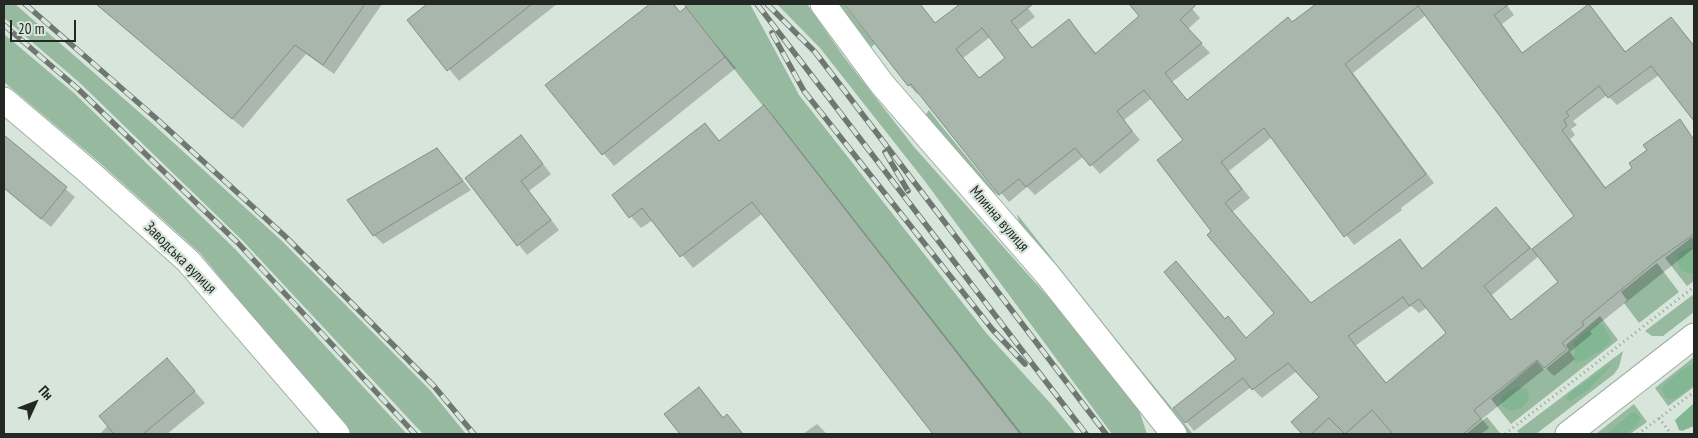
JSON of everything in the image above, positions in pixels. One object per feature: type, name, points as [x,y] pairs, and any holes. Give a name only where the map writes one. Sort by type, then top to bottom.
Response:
[{"type":"street","name":"Млинна вулиця","points":[[823,4],[882,84],[1047,274],[1174,434]]},
{"type":"street","name":"Заводська вулиця","points":[[4,100],[90,173],[188,261],[337,434]]},
{"type":"street","points":[[1568,434],[1694,336]]},
{"type":"path","points":[[1505,434],[1694,287]]},
{"type":"path","points":[[1638,434],[1694,392]]},
{"type":"path","points":[[1660,418],[1671,434]]},
{"type":"green space","points":[[4,4],[15,4],[154,125],[282,241],[430,390],[466,434],[423,434],[242,240],[80,83],[4,18]]},
{"type":"green space","points":[[683,4],[750,4],[799,95],[987,334],[1076,434],[1020,434]]},
{"type":"green space","points":[[777,4],[807,4],[844,57],[914,147],[1057,307],[1126,388],[1138,407],[1147,434],[1112,434],[924,180],[820,48]]},
{"type":"green space","points":[[837,4],[843,4],[875,44],[868,50]]},
{"type":"green space","points":[[4,34],[74,93],[235,249],[407,434],[348,434],[200,253],[99,162],[4,82]]},
{"type":"green space","points":[[929,110],[999,196],[987,187],[922,120]]},
{"type":"green space","points":[[1017,214],[1193,434],[1182,434],[1021,232]]},
{"type":"green space","points":[[1692,237],[1694,241],[1694,281],[1687,286],[1665,258]]},
{"type":"green space","points":[[1690,247],[1694,248],[1694,274],[1681,271],[1677,261],[1679,253]]},
{"type":"green space","points":[[1657,263],[1679,292],[1639,323],[1624,303],[1627,300],[1621,292]]},
{"type":"green space","points":[[1694,294],[1694,312],[1663,336],[1652,336],[1645,331]]},
{"type":"green space","points":[[1600,316],[1618,340],[1511,424],[1491,399],[1537,361],[1544,370],[1569,350],[1566,345]]},
{"type":"green space","points":[[1597,323],[1602,324],[1612,340],[1604,348],[1583,361],[1575,363],[1574,342]]},
{"type":"green space","points":[[1623,351],[1619,367],[1614,374],[1536,434],[1520,434],[1517,431]]},
{"type":"green space","points":[[1694,357],[1694,387],[1668,406],[1655,388]]},
{"type":"green space","points":[[1614,362],[1587,391],[1570,401],[1566,401],[1569,393]]},
{"type":"green space","points":[[1694,364],[1694,385],[1675,399],[1666,399],[1662,389],[1665,384],[1683,369]]},
{"type":"green space","points":[[1516,387],[1527,389],[1529,399],[1522,408],[1511,411],[1502,406],[1500,400],[1503,395]]},
{"type":"green space","points":[[1694,403],[1694,426],[1682,431],[1679,430],[1675,420]]},
{"type":"green space","points":[[1634,404],[1647,422],[1630,434],[1596,434]]},
{"type":"green space","points":[[1631,413],[1636,413],[1641,418],[1636,426],[1626,434],[1607,434]]},
{"type":"green space","points":[[1487,417],[1500,433],[1466,434]]},
{"type":"building","points":[[96,4],[365,4],[323,65],[295,45],[232,119]]},
{"type":"building","points":[[427,4],[532,4],[447,71],[407,20]]},
{"type":"building","points":[[650,4],[673,4],[680,12],[686,7],[725,57],[602,155],[545,85]]},
{"type":"building","points":[[844,4],[920,4],[935,23],[960,4],[1033,4],[1011,21],[1032,48],[1069,19],[1095,54],[1139,16],[1129,4],[1197,4],[1180,20],[1202,43],[1165,73],[1187,100],[1288,17],[1292,22],[1316,4],[1509,4],[1494,15],[1522,53],[1589,4],[1625,52],[1671,17],[1694,46],[1694,121],[1651,66],[1608,98],[1599,86],[1566,112],[1569,116],[1564,120],[1567,126],[1562,130],[1605,188],[1632,168],[1629,163],[1647,150],[1643,145],[1680,119],[1694,140],[1694,234],[1656,261],[1582,322],[1584,325],[1562,343],[1567,349],[1544,368],[1537,360],[1474,410],[1481,419],[1463,434],[1393,434],[1372,410],[1345,434],[1329,418],[1311,434],[1302,434],[1291,422],[1319,397],[1288,363],[1252,390],[1243,378],[1185,423],[1173,408],[1236,359],[1164,272],[1176,261],[1225,319],[1228,316],[1246,338],[1274,313],[1207,235],[1211,231],[1157,160],[1183,140],[1144,90],[1117,111],[1132,131],[1090,166],[1075,148],[1026,187],[1019,179],[999,195],[911,84],[908,86]],"holes":[[[1418,6],[1574,216],[1532,249],[1558,282],[1511,320],[1484,286],[1530,248],[1496,207],[1422,269],[1400,239],[1311,303],[1225,203],[1242,189],[1221,162],[1264,128],[1344,237],[1426,174],[1345,64]],[[982,28],[1005,58],[979,78],[956,49]],[[1403,297],[1409,306],[1419,299],[1446,333],[1386,383],[1348,336]]]},
{"type":"building","points":[[764,105],[1020,434],[933,434],[752,202],[680,257],[642,208],[629,218],[612,195],[705,123],[719,141]]},
{"type":"building","points":[[4,135],[67,187],[41,219],[4,188]]},
{"type":"building","points":[[521,135],[543,164],[521,181],[551,220],[517,246],[465,178]]},
{"type":"building","points":[[437,148],[463,181],[373,236],[347,200]]},
{"type":"building","points":[[167,358],[195,391],[143,434],[114,434],[99,416]]},
{"type":"building","points":[[699,387],[723,418],[727,414],[743,434],[680,434],[664,414]]},
{"type":"railway","points":[[25,4],[158,120],[287,238],[433,385],[474,434]]},
{"type":"railway","points":[[757,4],[1086,434]]},
{"type":"railway","points":[[767,4],[815,52],[1106,434]]},
{"type":"railway","points":[[4,25],[77,88],[238,243],[415,434]]},
{"type":"railway","points":[[772,33],[804,91],[992,329],[1025,364]]},
{"type":"railway","points":[[885,152],[908,191]]}]
